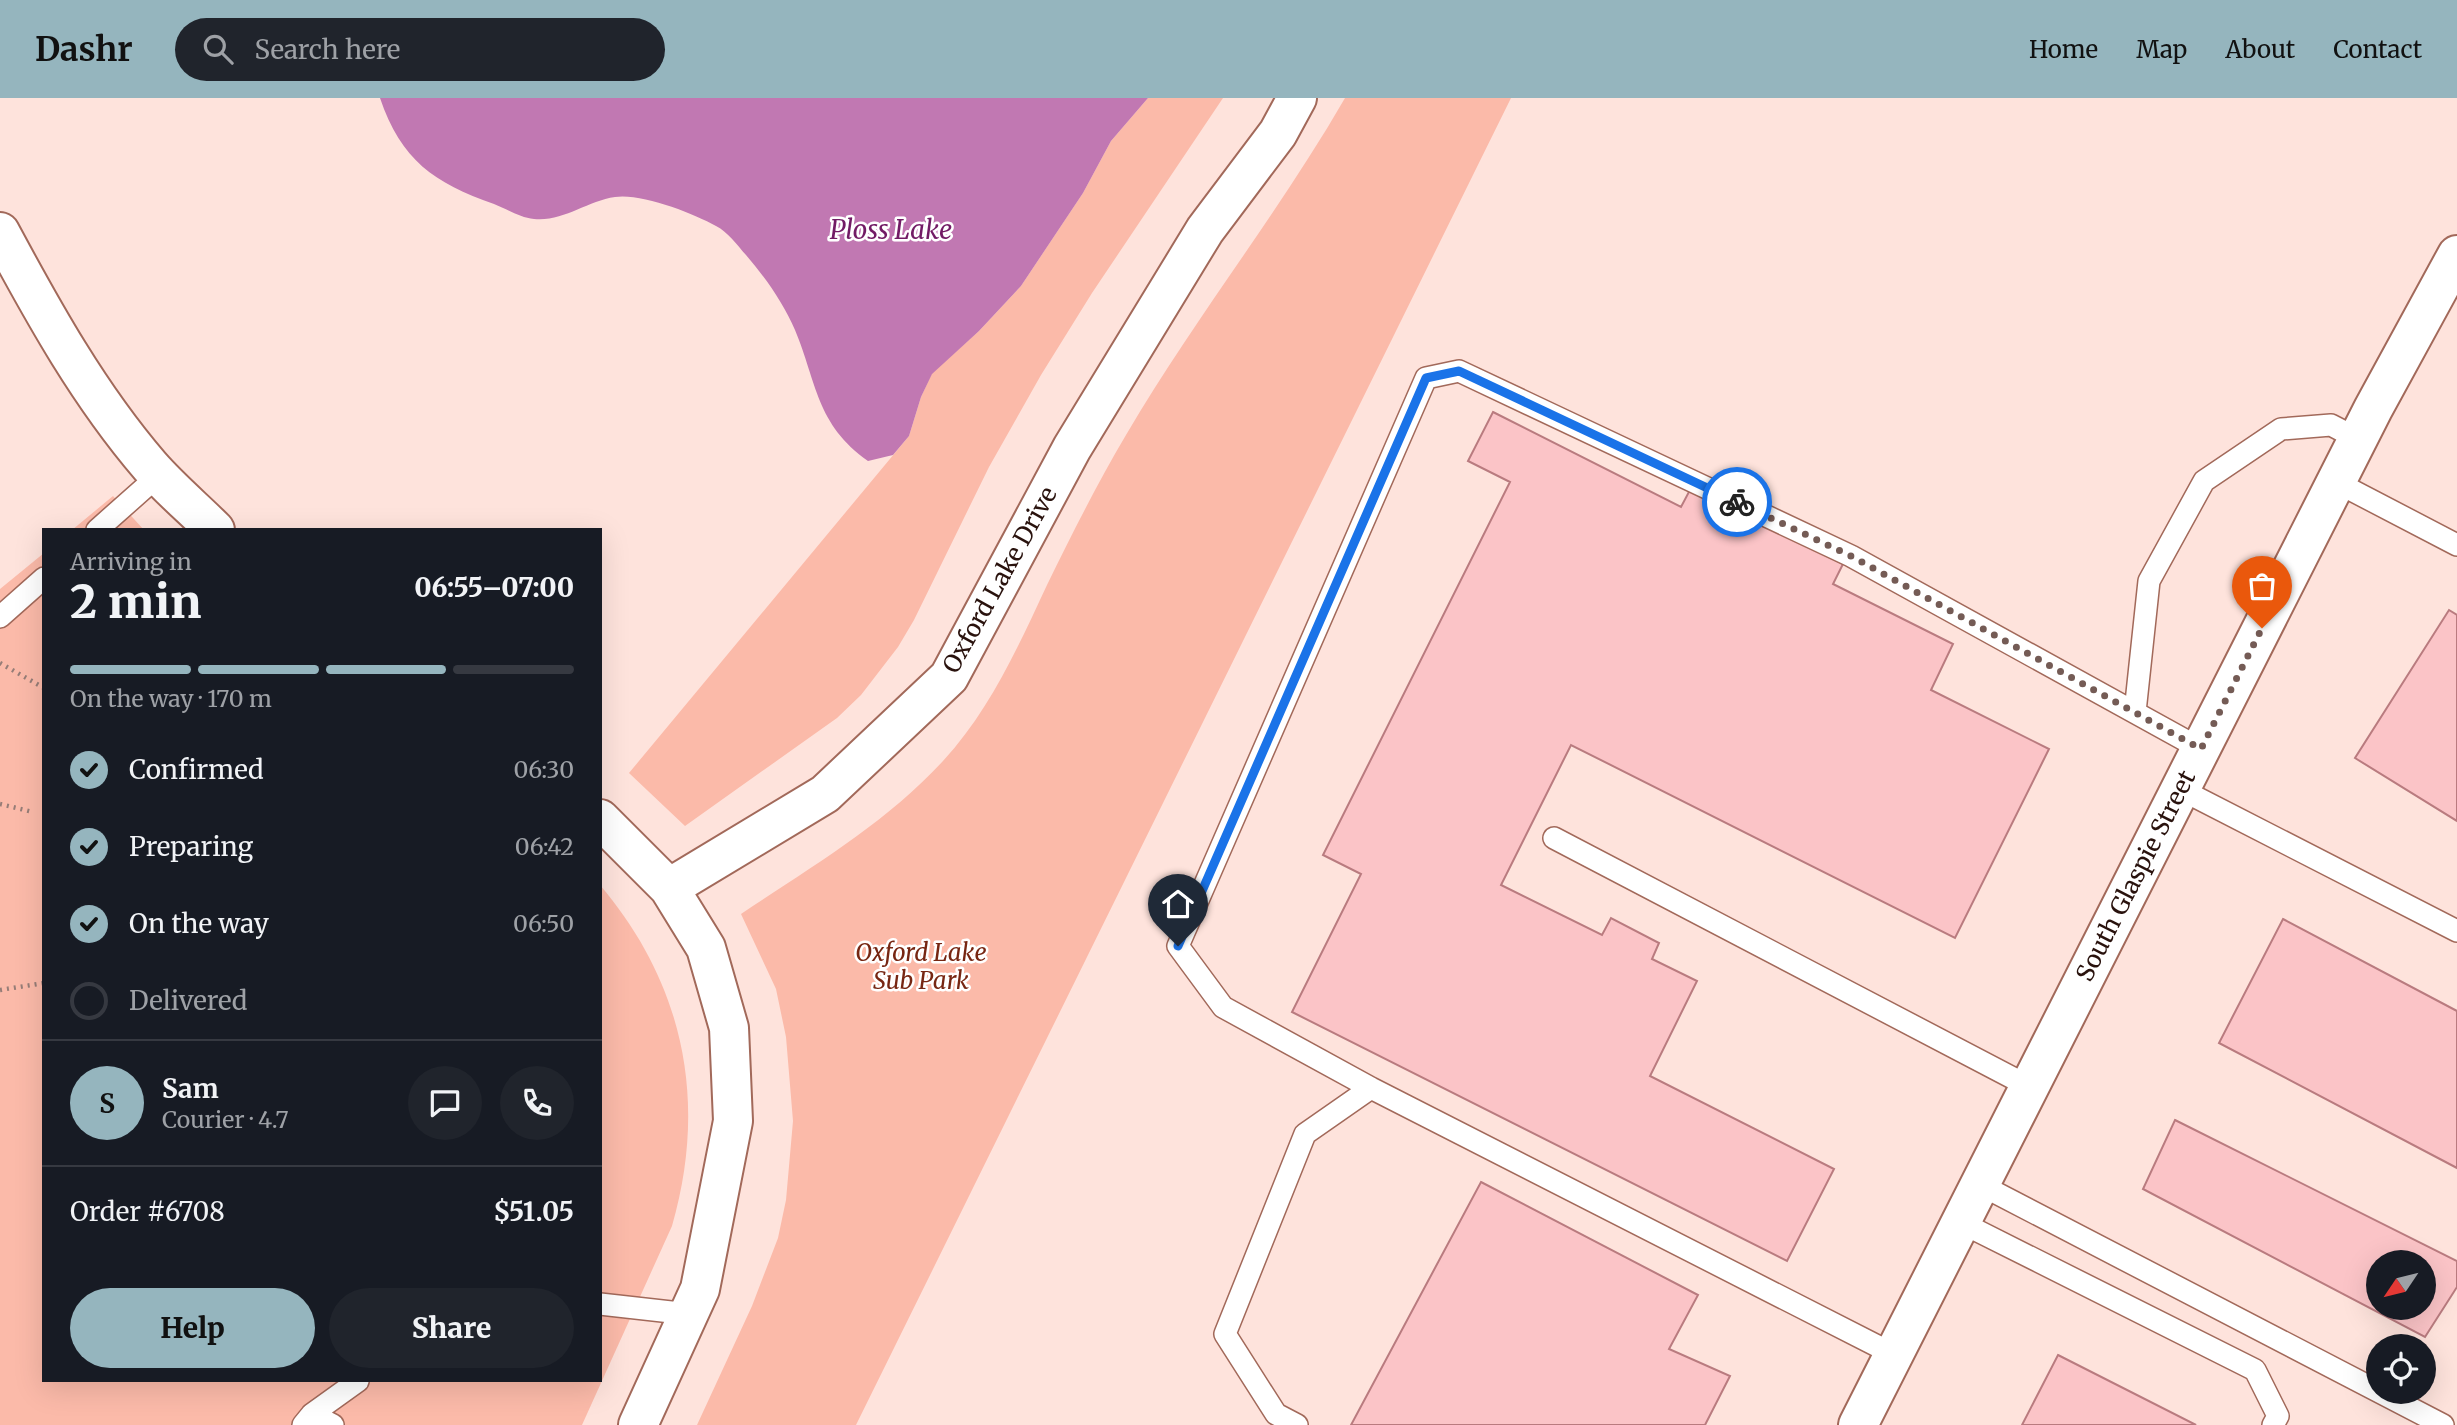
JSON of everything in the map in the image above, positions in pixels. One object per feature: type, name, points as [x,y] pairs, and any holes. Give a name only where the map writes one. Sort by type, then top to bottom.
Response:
[{"type":"street","name":"Oxford Lake Drive","points":[[669,888],[825,794],[949,677],[1072,448],[1205,230],[1278,134],[1297,98]]},
{"type":"street","points":[[0,232],[51,327],[98,399],[159,475],[213,528]]},
{"type":"street","name":"South Glaspie Street","points":[[1858,1425],[2358,439],[2457,255]]},
{"type":"street","points":[[602,821],[669,888],[706,948],[729,1028],[733,1121],[700,1289],[638,1425]]},
{"type":"lane","points":[[1893,1354],[1371,1088],[1223,1007],[1178,946],[1426,378],[1459,371],[1851,556],[2201,749]]},
{"type":"lane","points":[[2135,712],[2149,581],[2204,481],[2281,429],[2331,425],[2358,439]]},
{"type":"lane","points":[[99,528],[159,475]]},
{"type":"lane","points":[[2336,482],[2457,545]]},
{"type":"lane","points":[[0,617],[42,580]]},
{"type":"lane","points":[[2180,789],[2457,931]]},
{"type":"lane","points":[[1554,838],[2030,1087]]},
{"type":"lane","points":[[1297,1425],[1276,1414],[1225,1334],[1305,1134],[1371,1088]]},
{"type":"lane","points":[[1979,1184],[2443,1425]]},
{"type":"lane","points":[[1960,1222],[2255,1370],[2278,1416],[2273,1425]]},
{"type":"lane","points":[[602,1304],[689,1314]]},
{"type":"lane","points":[[307,1420],[357,1382]]},
{"type":"lane","points":[[307,1420],[333,1425]]},
{"type":"path","points":[[0,663],[42,687]]},
{"type":"path","points":[[0,804],[33,812]]},
{"type":"path","points":[[0,990],[42,983]]},
{"type":"green space","points":[[1148,98],[1223,98],[1092,293],[1041,375],[989,467],[898,647],[861,695],[837,718],[685,826],[629,773],[909,436],[921,397],[932,373],[979,331],[1021,286],[1083,193],[1111,141]]},
{"type":"green space","name":"Oxford Lake Sub Park","points":[[1345,98],[1511,98],[856,1425],[697,1425],[752,1306],[778,1238],[786,1200],[793,1121],[786,1037],[776,989],[741,914],[820,862],[897,805],[943,761],[975,721],[1002,677],[1075,528],[1126,435]]},
{"type":"green space","points":[[113,496],[142,528],[74,528]]},
{"type":"green space","points":[[42,555],[42,1382],[601,1382],[582,1425],[0,1425],[0,589]]},
{"type":"green space","points":[[602,888],[629,923],[652,962],[669,1003],[681,1046],[687,1089],[688,1134],[683,1180],[672,1226],[602,1381]]},
{"type":"water","name":"Ploss Lake","points":[[380,98],[1148,98],[1111,141],[1083,193],[1021,286],[979,331],[932,374],[921,397],[909,436],[893,455],[868,461],[851,447],[828,417],[820,402],[791,320],[780,301],[753,263],[720,229],[667,205],[626,197],[605,199],[545,219],[519,215],[454,187],[422,166],[398,138]]},
{"type":"building","points":[[1493,412],[1681,507],[1691,488],[1843,564],[1833,584],[1953,644],[1931,690],[2049,749],[1955,938],[1571,745],[1501,885],[1602,935],[1611,918],[1659,943],[1652,959],[1697,981],[1650,1076],[1834,1169],[1787,1261],[1292,1012],[1361,874],[1323,855],[1510,482],[1468,461]]},
{"type":"building","points":[[2449,610],[2457,615],[2457,821],[2355,758]]},
{"type":"building","points":[[2283,919],[2457,1011],[2457,1168],[2219,1043]]},
{"type":"building","points":[[2175,1120],[2435,1250],[2366,1250],[2366,1306],[2143,1189]]},
{"type":"building","points":[[1481,1182],[1698,1295],[1669,1349],[1730,1376],[1705,1425],[1351,1425]]},
{"type":"building","points":[[2436,1250],[2457,1261],[2457,1287],[2436,1320]]},
{"type":"building","points":[[2393,1320],[2436,1320],[2427,1334],[2419,1334]]},
{"type":"building","points":[[2058,1355],[2196,1425],[2022,1425]]},
{"type":"way so far","points":[[1737,502],[1851,556],[2201,749],[2262,628]]},
{"type":"route","points":[[1178,946],[1426,378],[1459,371],[1737,502]]}]
